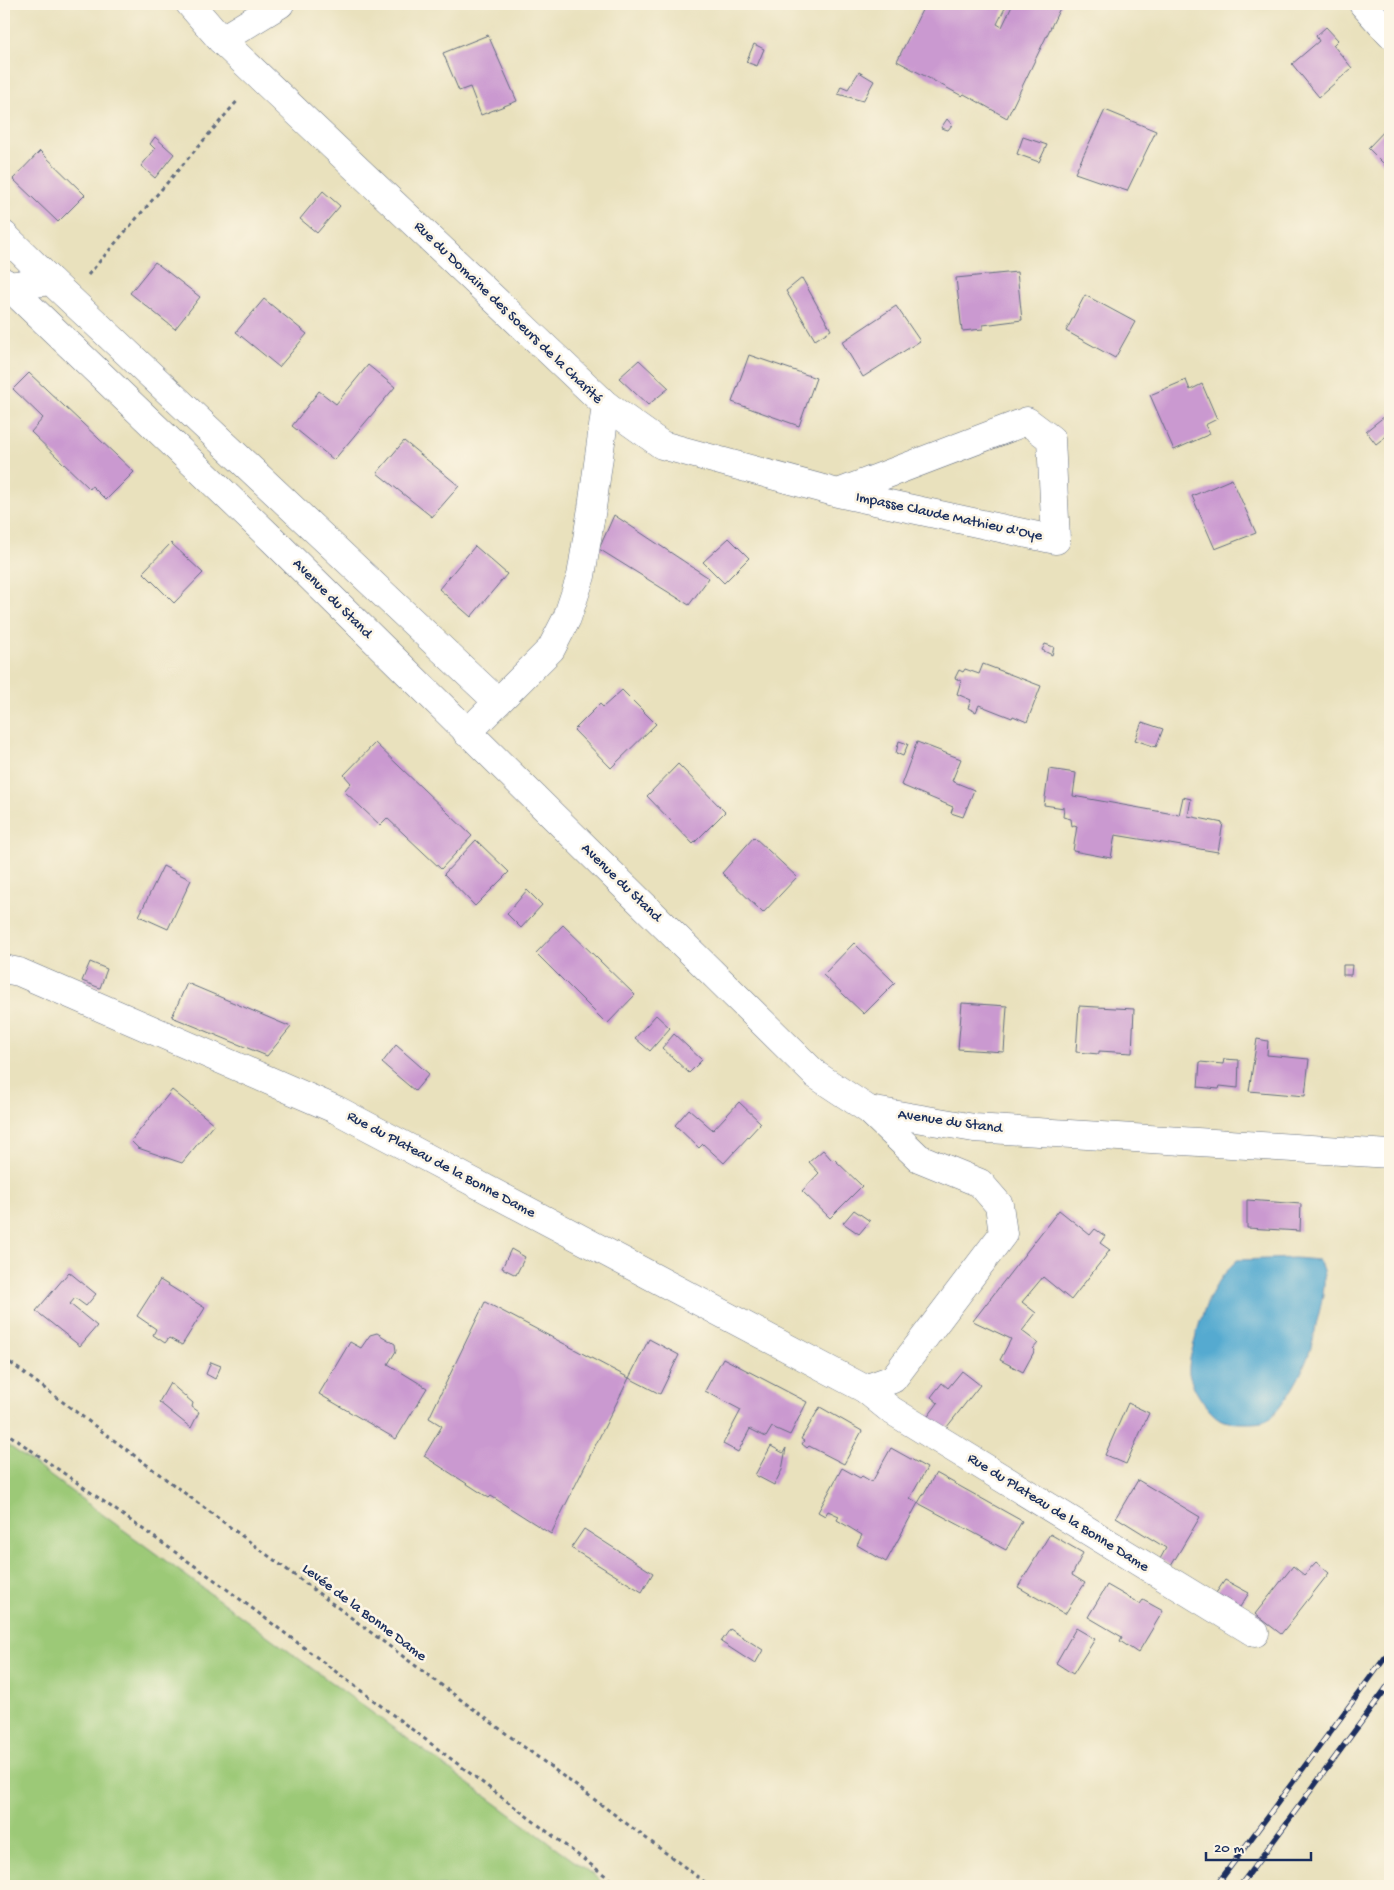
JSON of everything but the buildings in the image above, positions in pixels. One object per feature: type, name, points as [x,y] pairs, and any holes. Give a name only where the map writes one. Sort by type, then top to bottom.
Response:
[{"type":"street","name":"Rue du Domaine des Soeurs de la Charité","points":[[190,4],[221,40],[606,406],[581,576],[568,618],[551,648],[467,733]]},
{"type":"street","points":[[221,40],[280,4]]},
{"type":"street","points":[[1363,4],[1390,34]]},
{"type":"street","points":[[4,235],[498,702]]},
{"type":"street","points":[[6,284],[60,289]]},
{"type":"street","name":"Avenue du Stand","points":[[6,284],[273,540],[816,1075],[869,1110],[974,1128],[1390,1154]]},
{"type":"street","name":"Impasse Claude Mathieu d'Oye","points":[[606,406],[662,445],[838,493],[1056,540],[1051,439],[1027,421],[838,493]]},
{"type":"street","name":"Rue du Plateau de la Bonne Dame","points":[[4,969],[19,972],[337,1110],[865,1389],[900,1416],[1255,1633]]},
{"type":"street","points":[[865,1389],[893,1380],[1003,1234],[999,1205],[980,1183],[919,1158],[869,1110]]},
{"type":"path","points":[[60,289],[259,76]]},
{"type":"path","name":"Levée de la Bonne Dame","points":[[4,1358],[710,1886]]},
{"type":"path","points":[[4,1431],[216,1581],[619,1886]]},
{"type":"green space","points":[[4,1442],[608,1886],[4,1886]]},
{"type":"water","points":[[1295,1258],[1318,1260],[1324,1274],[1323,1291],[1314,1337],[1303,1369],[1286,1399],[1270,1418],[1255,1423],[1224,1421],[1207,1408],[1193,1386],[1189,1373],[1189,1363],[1207,1303],[1217,1284],[1237,1260]]},
{"type":"railway","points":[[1216,1886],[1390,1651]]},
{"type":"railway","points":[[1240,1886],[1390,1683]]}]
